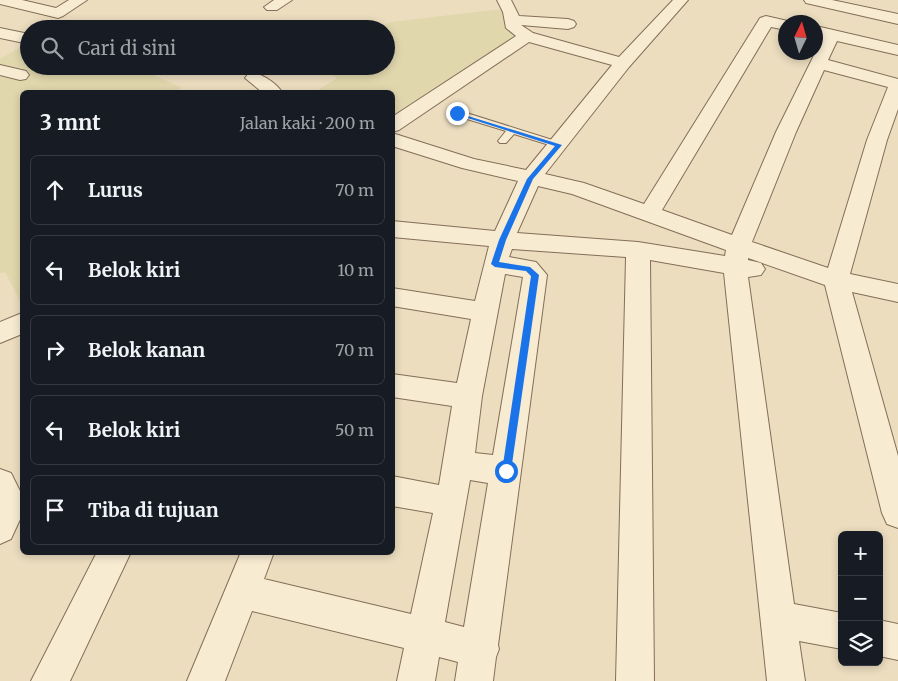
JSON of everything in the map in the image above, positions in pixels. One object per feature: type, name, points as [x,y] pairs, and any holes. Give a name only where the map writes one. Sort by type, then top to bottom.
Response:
[{"type":"street","points":[[2,0],[58,13],[80,0]]},
{"type":"street","points":[[504,0],[514,28],[527,36],[623,64]]},
{"type":"street","points":[[416,681],[458,465],[468,396],[499,252],[530,179],[623,64],[681,0]]},
{"type":"street","points":[[811,0],[898,19]]},
{"type":"street","points":[[649,214],[770,14],[778,20]]},
{"type":"street","points":[[513,22],[526,20],[568,24]]},
{"type":"street","points":[[0,32],[20,37]]},
{"type":"street","points":[[786,681],[737,256],[786,132],[819,63],[824,33],[898,50]]},
{"type":"street","points":[[395,124],[527,36]]},
{"type":"street","points":[[819,63],[898,84],[877,140],[836,280],[898,513]]},
{"type":"street","points":[[0,70],[20,75]]},
{"type":"street","points":[[254,78],[270,90]]},
{"type":"street","points":[[395,141],[468,164],[577,188],[649,214],[737,256]]},
{"type":"street","points":[[395,230],[499,252],[638,250],[737,256],[898,293]]},
{"type":"street","points":[[635,681],[638,250]]},
{"type":"street","points":[[244,591],[425,636],[478,665],[535,275],[528,268],[499,252]]},
{"type":"street","points":[[395,297],[485,312]]},
{"type":"street","points":[[0,333],[20,324]]},
{"type":"street","points":[[395,385],[468,396]]},
{"type":"street","points":[[458,465],[506,471]]},
{"type":"street","points":[[0,483],[8,495],[8,509],[0,528]]},
{"type":"street","points":[[395,492],[451,502]]},
{"type":"street","points":[[50,681],[113,555]]},
{"type":"street","points":[[206,681],[244,591],[257,555]]},
{"type":"street","points":[[778,619],[838,630]]},
{"type":"street","points":[[883,639],[898,642]]},
{"type":"lane","points":[[457,113],[559,145]]},
{"type":"lane","points":[[503,141],[512,130]]},
{"type":"shaded area","points":[[511,8],[517,36],[395,114],[395,90],[318,90],[337,78],[332,75],[395,75],[395,22]]},
{"type":"shaded area","points":[[20,47],[20,75],[154,75],[182,88],[177,90],[20,90],[20,301],[5,272],[0,273],[0,59]]},
{"type":"route","points":[[457,113],[559,145],[530,179],[503,240],[495,264],[528,268],[535,275],[506,471]]}]
